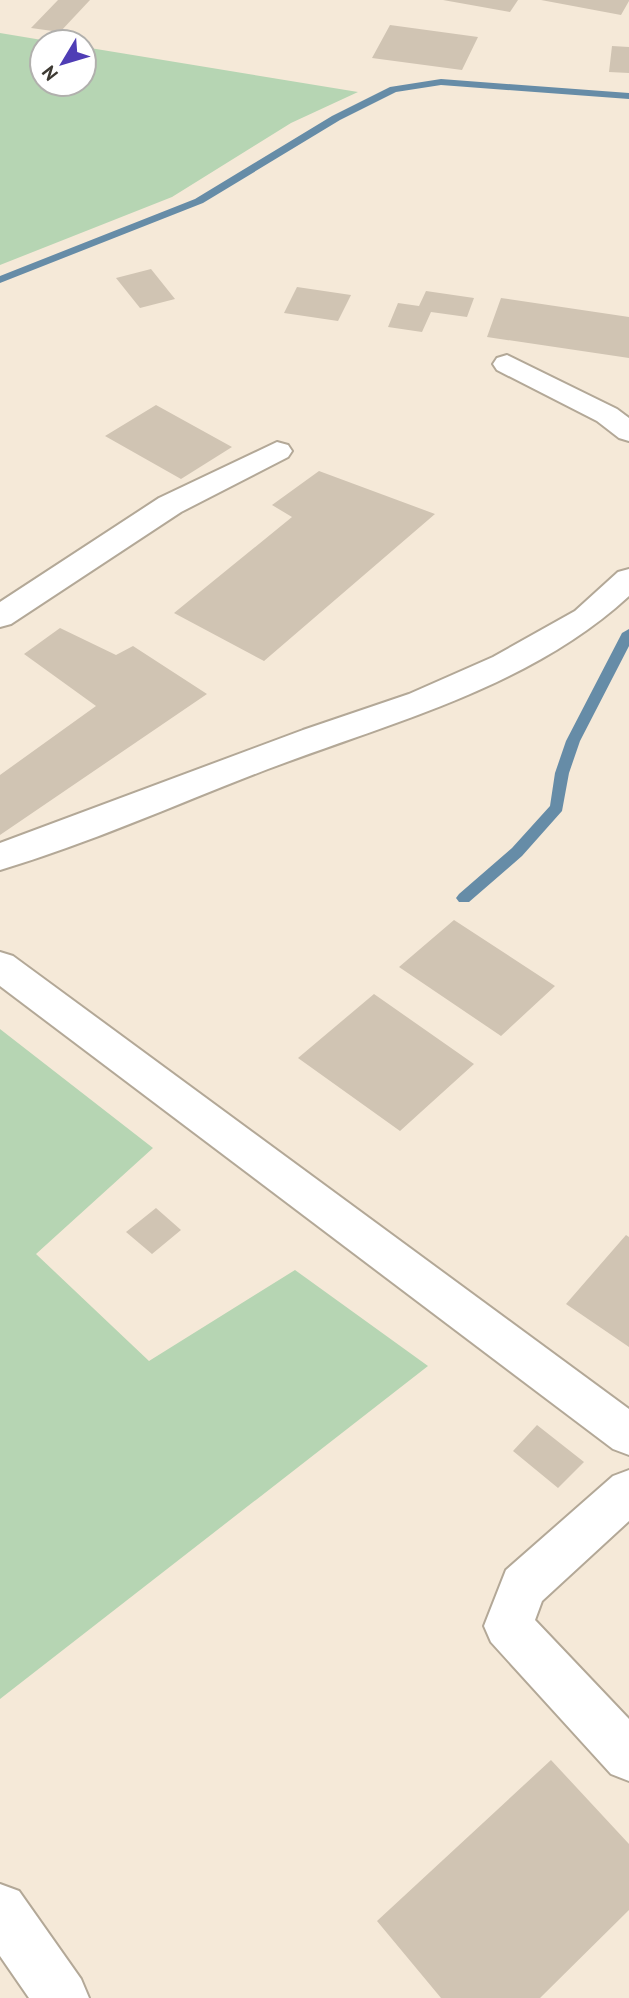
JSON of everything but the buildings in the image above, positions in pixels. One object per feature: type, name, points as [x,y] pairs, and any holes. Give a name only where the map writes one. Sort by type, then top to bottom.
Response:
[{"type":"street","points":[[507,364],[607,415],[629,432]]},
{"type":"street","points":[[0,617],[170,505],[277,451]]},
{"type":"street","points":[[0,857],[315,738],[421,702],[481,676],[586,618],[629,579]]},
{"type":"street","points":[[0,966],[629,1435]]},
{"type":"street","points":[[629,1491],[523,1586],[508,1626],[629,1756]]},
{"type":"street","points":[[0,1910],[62,1998]]},
{"type":"green space","points":[[0,33],[28,38],[28,98],[98,98],[98,49],[358,92],[291,123],[172,197],[0,265]]},
{"type":"green space","points":[[0,1029],[153,1148],[36,1254],[149,1361],[295,1270],[428,1366],[0,1699]]},
{"type":"waterway","points":[[0,280],[199,201],[336,118],[393,89],[441,82],[629,96]]},
{"type":"waterway","points":[[464,898],[517,852],[557,807],[562,773],[573,741],[629,633]]}]
